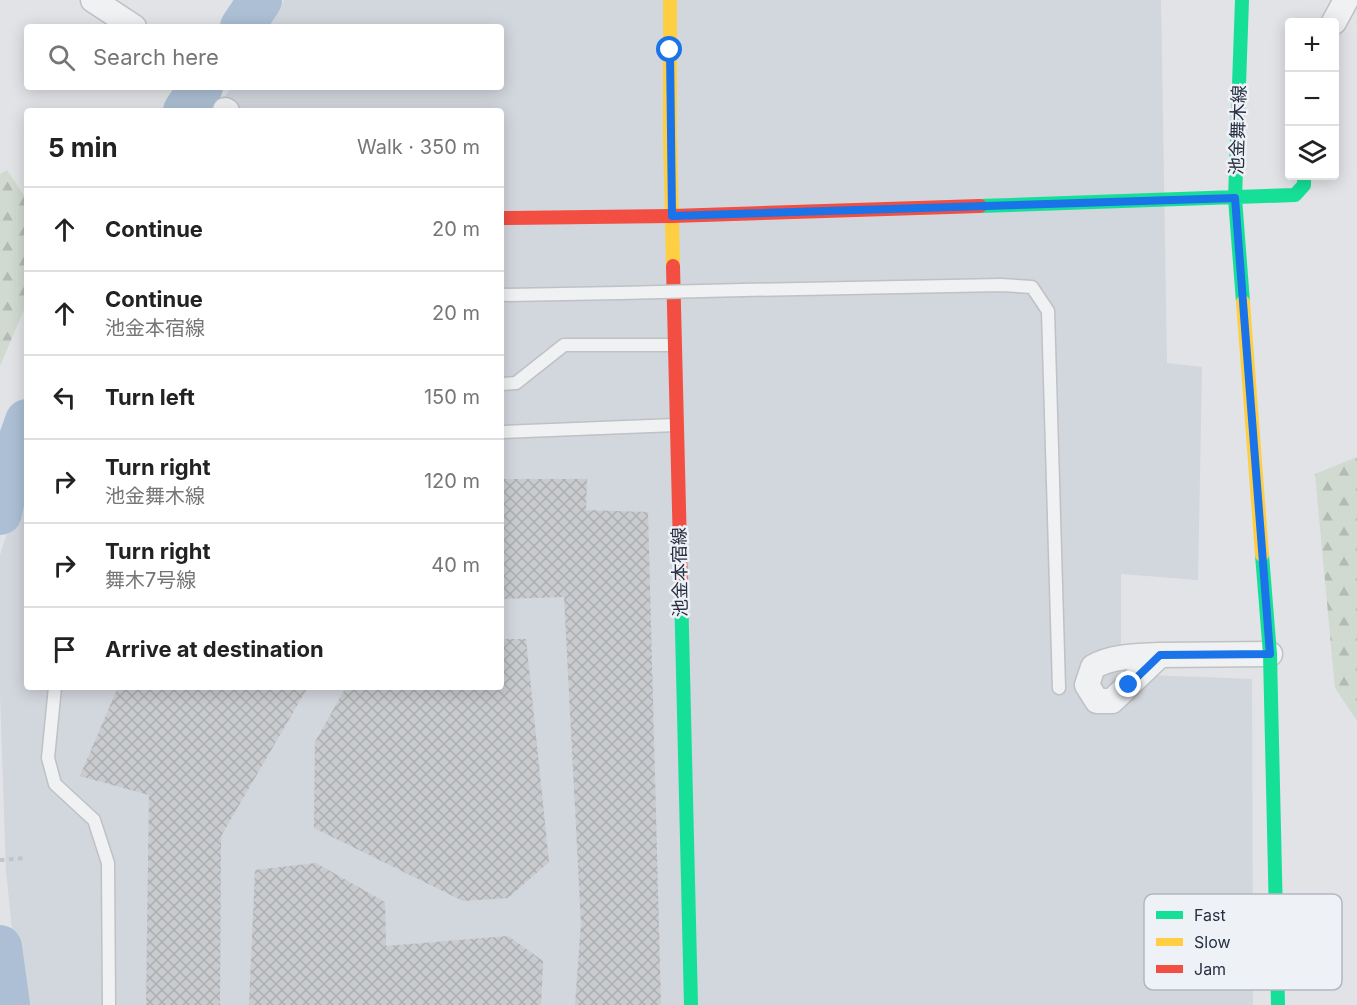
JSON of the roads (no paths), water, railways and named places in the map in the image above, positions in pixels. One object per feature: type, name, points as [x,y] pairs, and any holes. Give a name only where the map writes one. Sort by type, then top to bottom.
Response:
[{"type":"street","points":[[93,0],[129,24]]},
{"type":"street","name":"池金本宿線","points":[[670,0],[674,345],[691,1005]]},
{"type":"street","name":"池金舞木線","points":[[1242,0],[1235,198],[1270,654],[1275,894]]},
{"type":"street","points":[[1336,18],[1346,0]]},
{"type":"street","points":[[504,218],[672,216],[1235,198],[1295,195],[1304,185],[1304,180]]},
{"type":"street","points":[[1160,655],[1270,654]]},
{"type":"street","name":"池金舞木線","points":[[1278,990],[1278,1005]]},
{"type":"lane","points":[[504,295],[1000,285],[1032,287],[1048,311],[1059,688]]},
{"type":"lane","points":[[504,384],[516,383],[564,345],[674,345]]},
{"type":"lane","points":[[504,432],[677,425]]},
{"type":"lane","points":[[55,690],[48,759],[55,784],[94,820],[108,863],[109,1005]]},
{"type":"waterway","points":[[244,24],[260,0]]},
{"type":"waterway","points":[[187,108],[199,90]]},
{"type":"waterway","points":[[0,513],[7,477],[24,429]]},
{"type":"waterway","points":[[0,947],[8,1005]]}]
